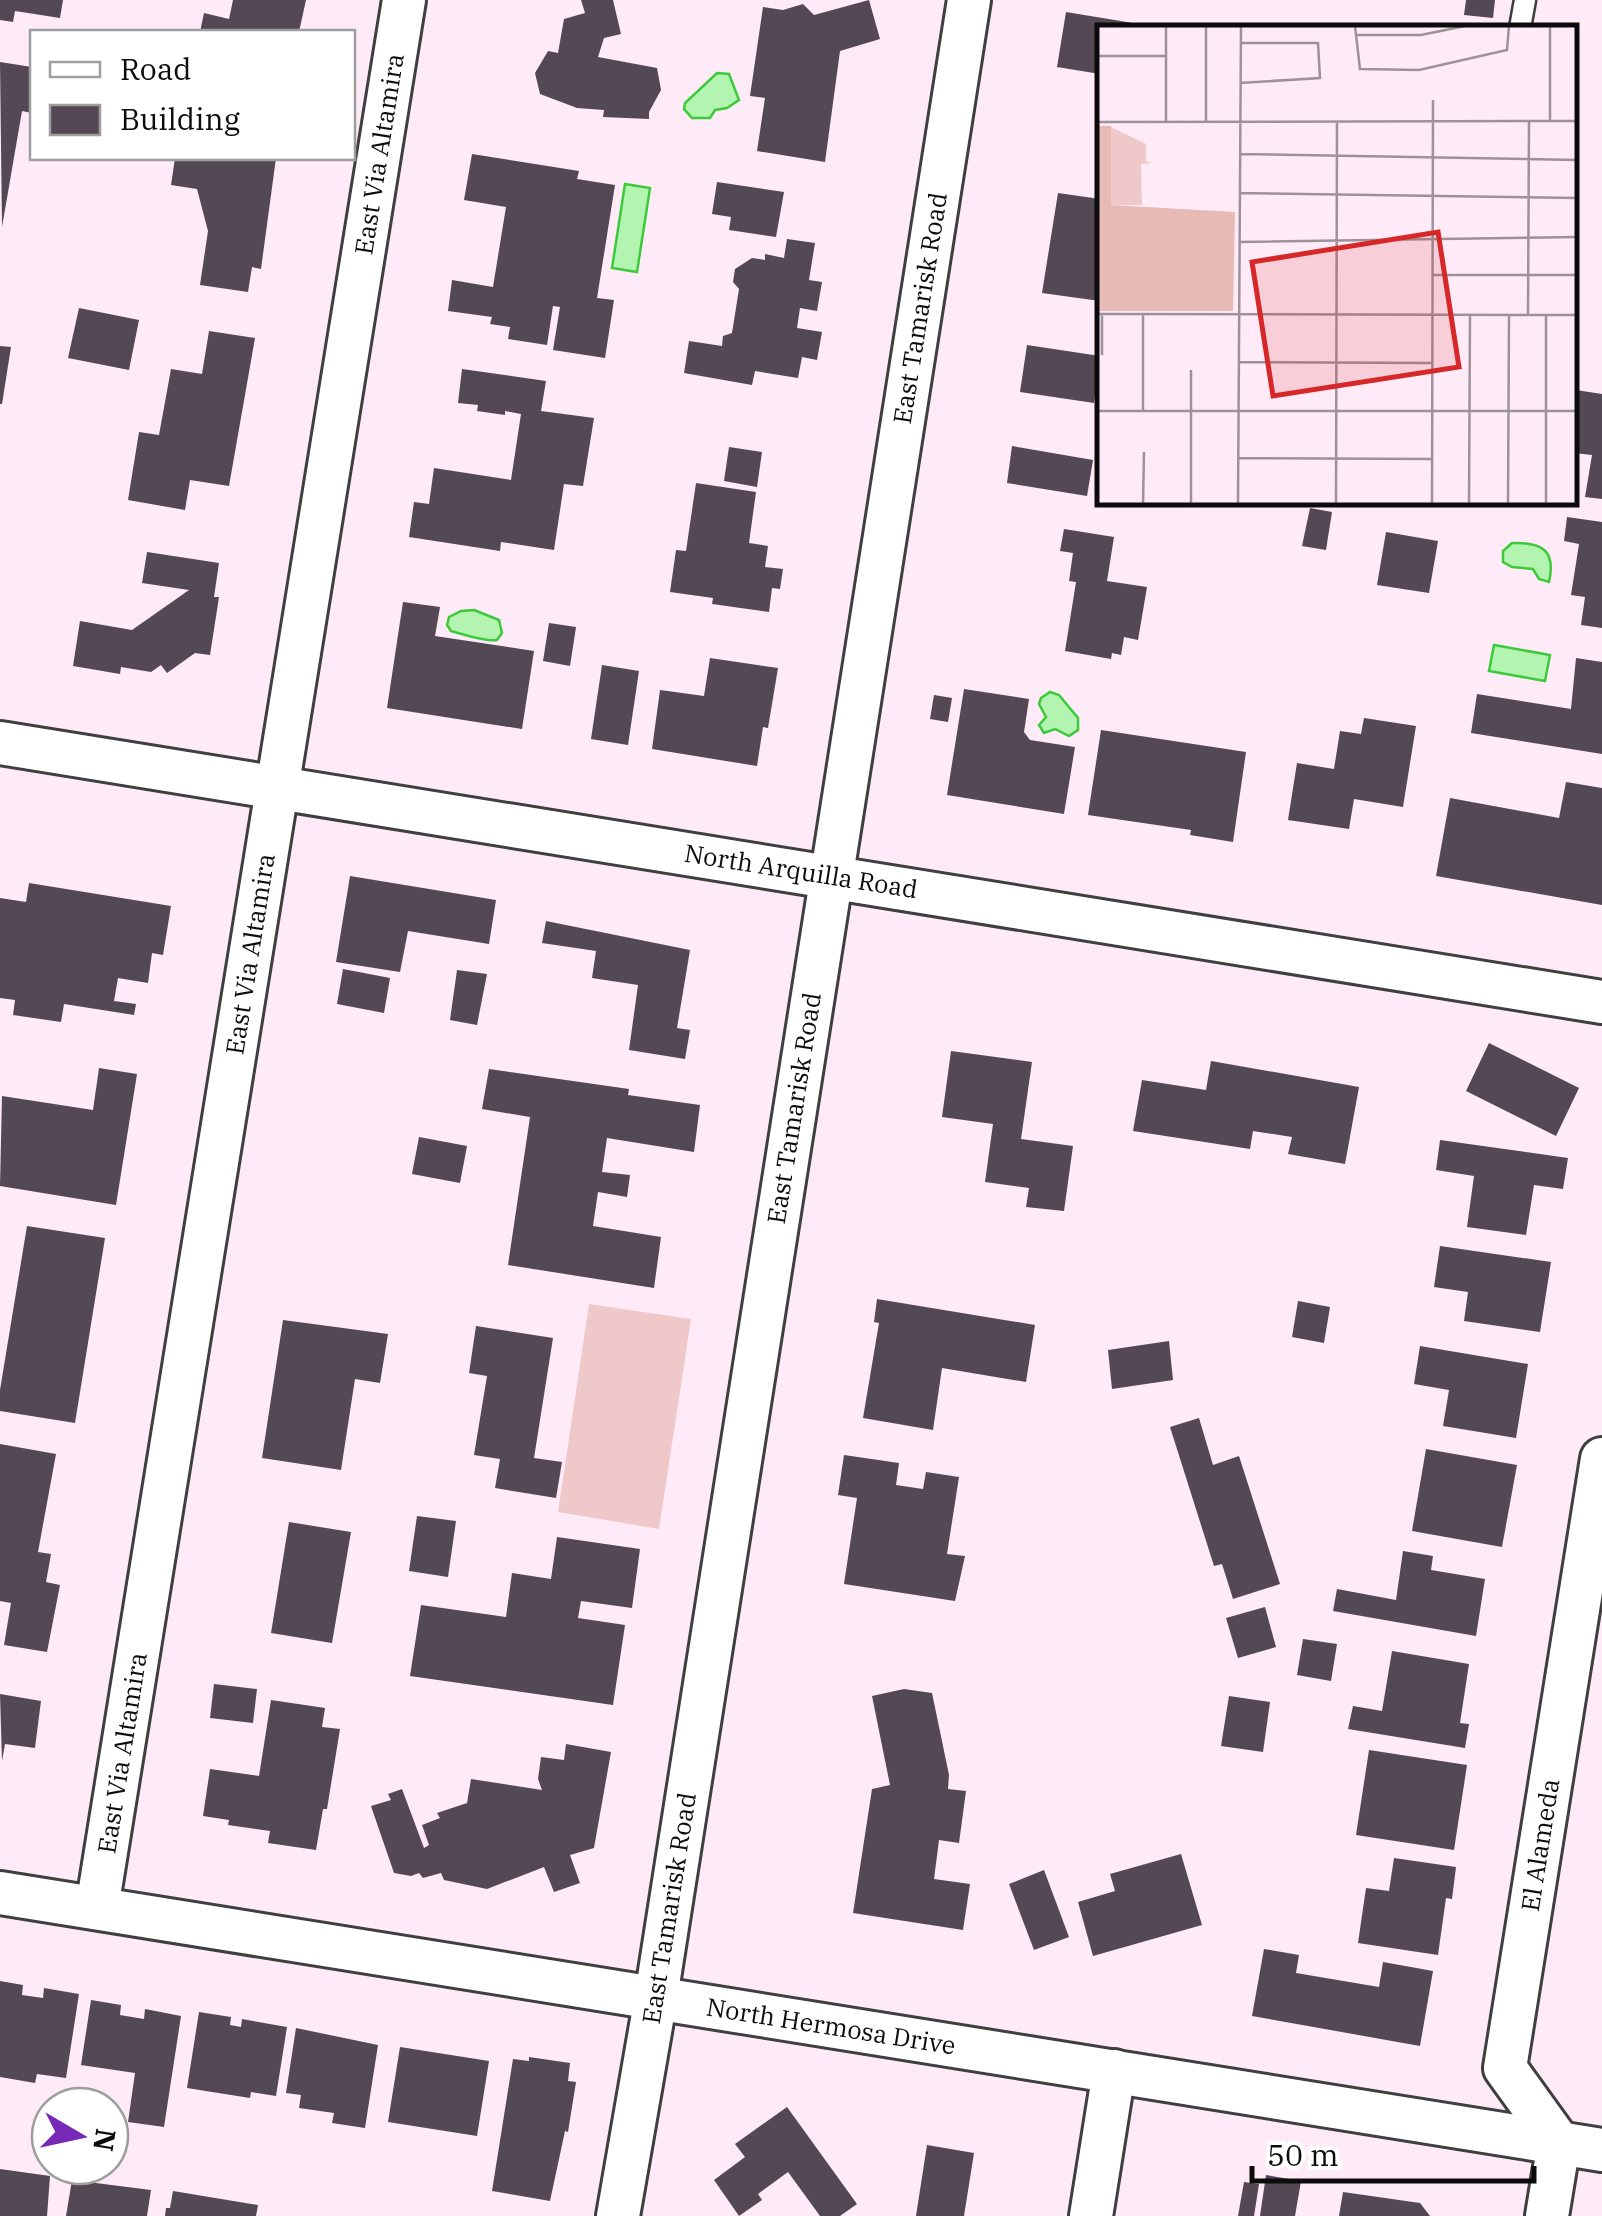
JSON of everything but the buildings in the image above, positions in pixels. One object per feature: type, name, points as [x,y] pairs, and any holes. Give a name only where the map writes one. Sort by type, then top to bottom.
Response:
[{"type":"street","name":"East Via Altamira","points":[[97,1908],[404,0]]},
{"type":"street","name":"East Tamarisk Road","points":[[618,2216],[656,1997],[969,0]]},
{"type":"street","name":"North Arquilla Road","points":[[0,743],[1602,1002]]},
{"type":"street","name":"El Alameda","points":[[1559,2143],[1505,2068],[1602,1458]]},
{"type":"street","name":"North Hermosa Drive","points":[[0,1893],[1602,2150]]},
{"type":"street","points":[[1091,2216],[1114,2071]]},
{"type":"street","points":[[1547,2216],[1559,2143]]},
{"type":"lane","points":[[1520,25],[1524,0]]},
{"type":"shaded area","points":[[717,73],[729,74],[739,100],[715,110],[710,118],[692,118],[684,109],[685,103]]},
{"type":"shaded area","points":[[625,184],[650,188],[637,272],[612,268]]},
{"type":"shaded area","points":[[1512,543],[1532,544],[1545,550],[1551,563],[1549,582],[1539,579],[1533,569],[1503,562],[1503,551]]},
{"type":"shaded area","points":[[474,610],[499,620],[502,633],[497,640],[451,631],[447,625],[449,617]]},
{"type":"shaded area","points":[[1494,645],[1550,655],[1545,681],[1489,671]]},
{"type":"shaded area","points":[[1050,692],[1059,695],[1078,718],[1078,730],[1069,736],[1055,729],[1044,733],[1039,725],[1046,717],[1039,704],[1041,698]]},
{"type":"shaded area","points":[[589,1304],[691,1319],[659,1529],[558,1512]]}]
